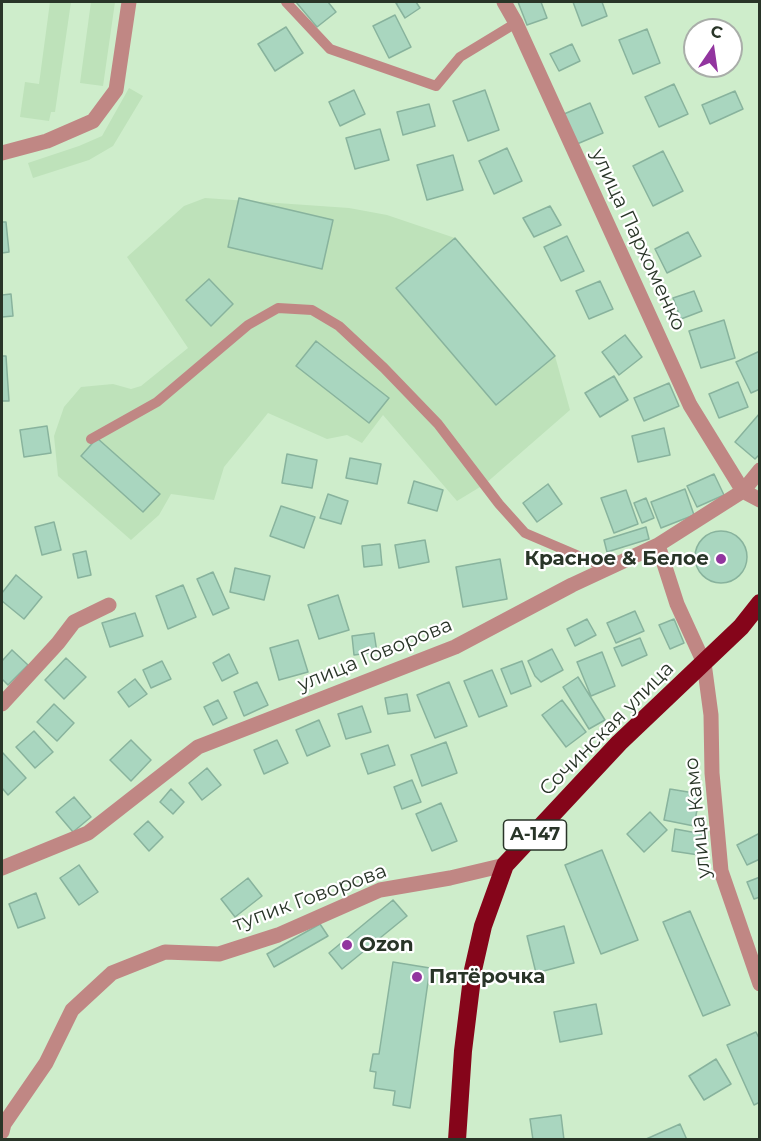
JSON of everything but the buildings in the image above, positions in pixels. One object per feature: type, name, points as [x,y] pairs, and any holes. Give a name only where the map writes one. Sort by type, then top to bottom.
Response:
[{"type":"highway","name":"Сочинская улица","points":[[457,1140],[463,1051],[473,970],[483,927],[505,865],[619,743],[741,627],[759,603]]},
{"type":"street","points":[[2,153],[47,141],[93,121],[116,90],[129,2]]},
{"type":"street","name":"улица Пархоменко","points":[[504,2],[516,23],[690,405],[743,491]]},
{"type":"street","name":"улица Говорова","points":[[2,868],[88,833],[198,747],[455,647],[607,568],[658,545],[743,491],[759,470]]},
{"type":"street","points":[[743,491],[759,500]]},
{"type":"street","name":"улица Камо","points":[[658,545],[677,604],[704,663],[711,715],[712,773],[722,871],[759,984]]},
{"type":"street","points":[[2,704],[58,643],[74,622],[109,605]]},
{"type":"street","name":"тупик Говорова","points":[[2,1132],[4,1124],[46,1063],[72,1010],[112,973],[165,952],[219,954],[278,935],[380,890],[450,878],[505,865]]},
{"type":"lane","points":[[286,2],[330,49],[436,86],[460,57],[516,23]]},
{"type":"lane","points":[[91,439],[157,402],[248,325],[278,308],[312,310],[346,333],[384,368],[438,424],[499,504],[525,533],[607,568]]},
{"type":"shaded area","points":[[50,2],[71,2],[55,112],[51,112],[49,121],[20,117],[25,82],[39,84]]},
{"type":"shaded area","points":[[91,2],[115,2],[103,86],[80,83]]},
{"type":"shaded area","points":[[129,88],[143,96],[113,146],[89,160],[33,178],[28,163],[102,136]]},
{"type":"shaded area","points":[[205,198],[349,208],[387,215],[455,238],[555,356],[570,410],[485,484],[457,501],[383,415],[362,443],[347,435],[327,439],[268,413],[224,467],[214,500],[171,494],[159,515],[131,540],[58,476],[54,436],[64,407],[81,387],[113,384],[131,389],[141,386],[188,348],[127,257],[184,206]]},
{"type":"place","name":"Красное & Белое","points":[[721,559]]},
{"type":"place","name":"Ozon","points":[[347,945]]},
{"type":"place","name":"Пятёрочка","points":[[417,977]]}]
